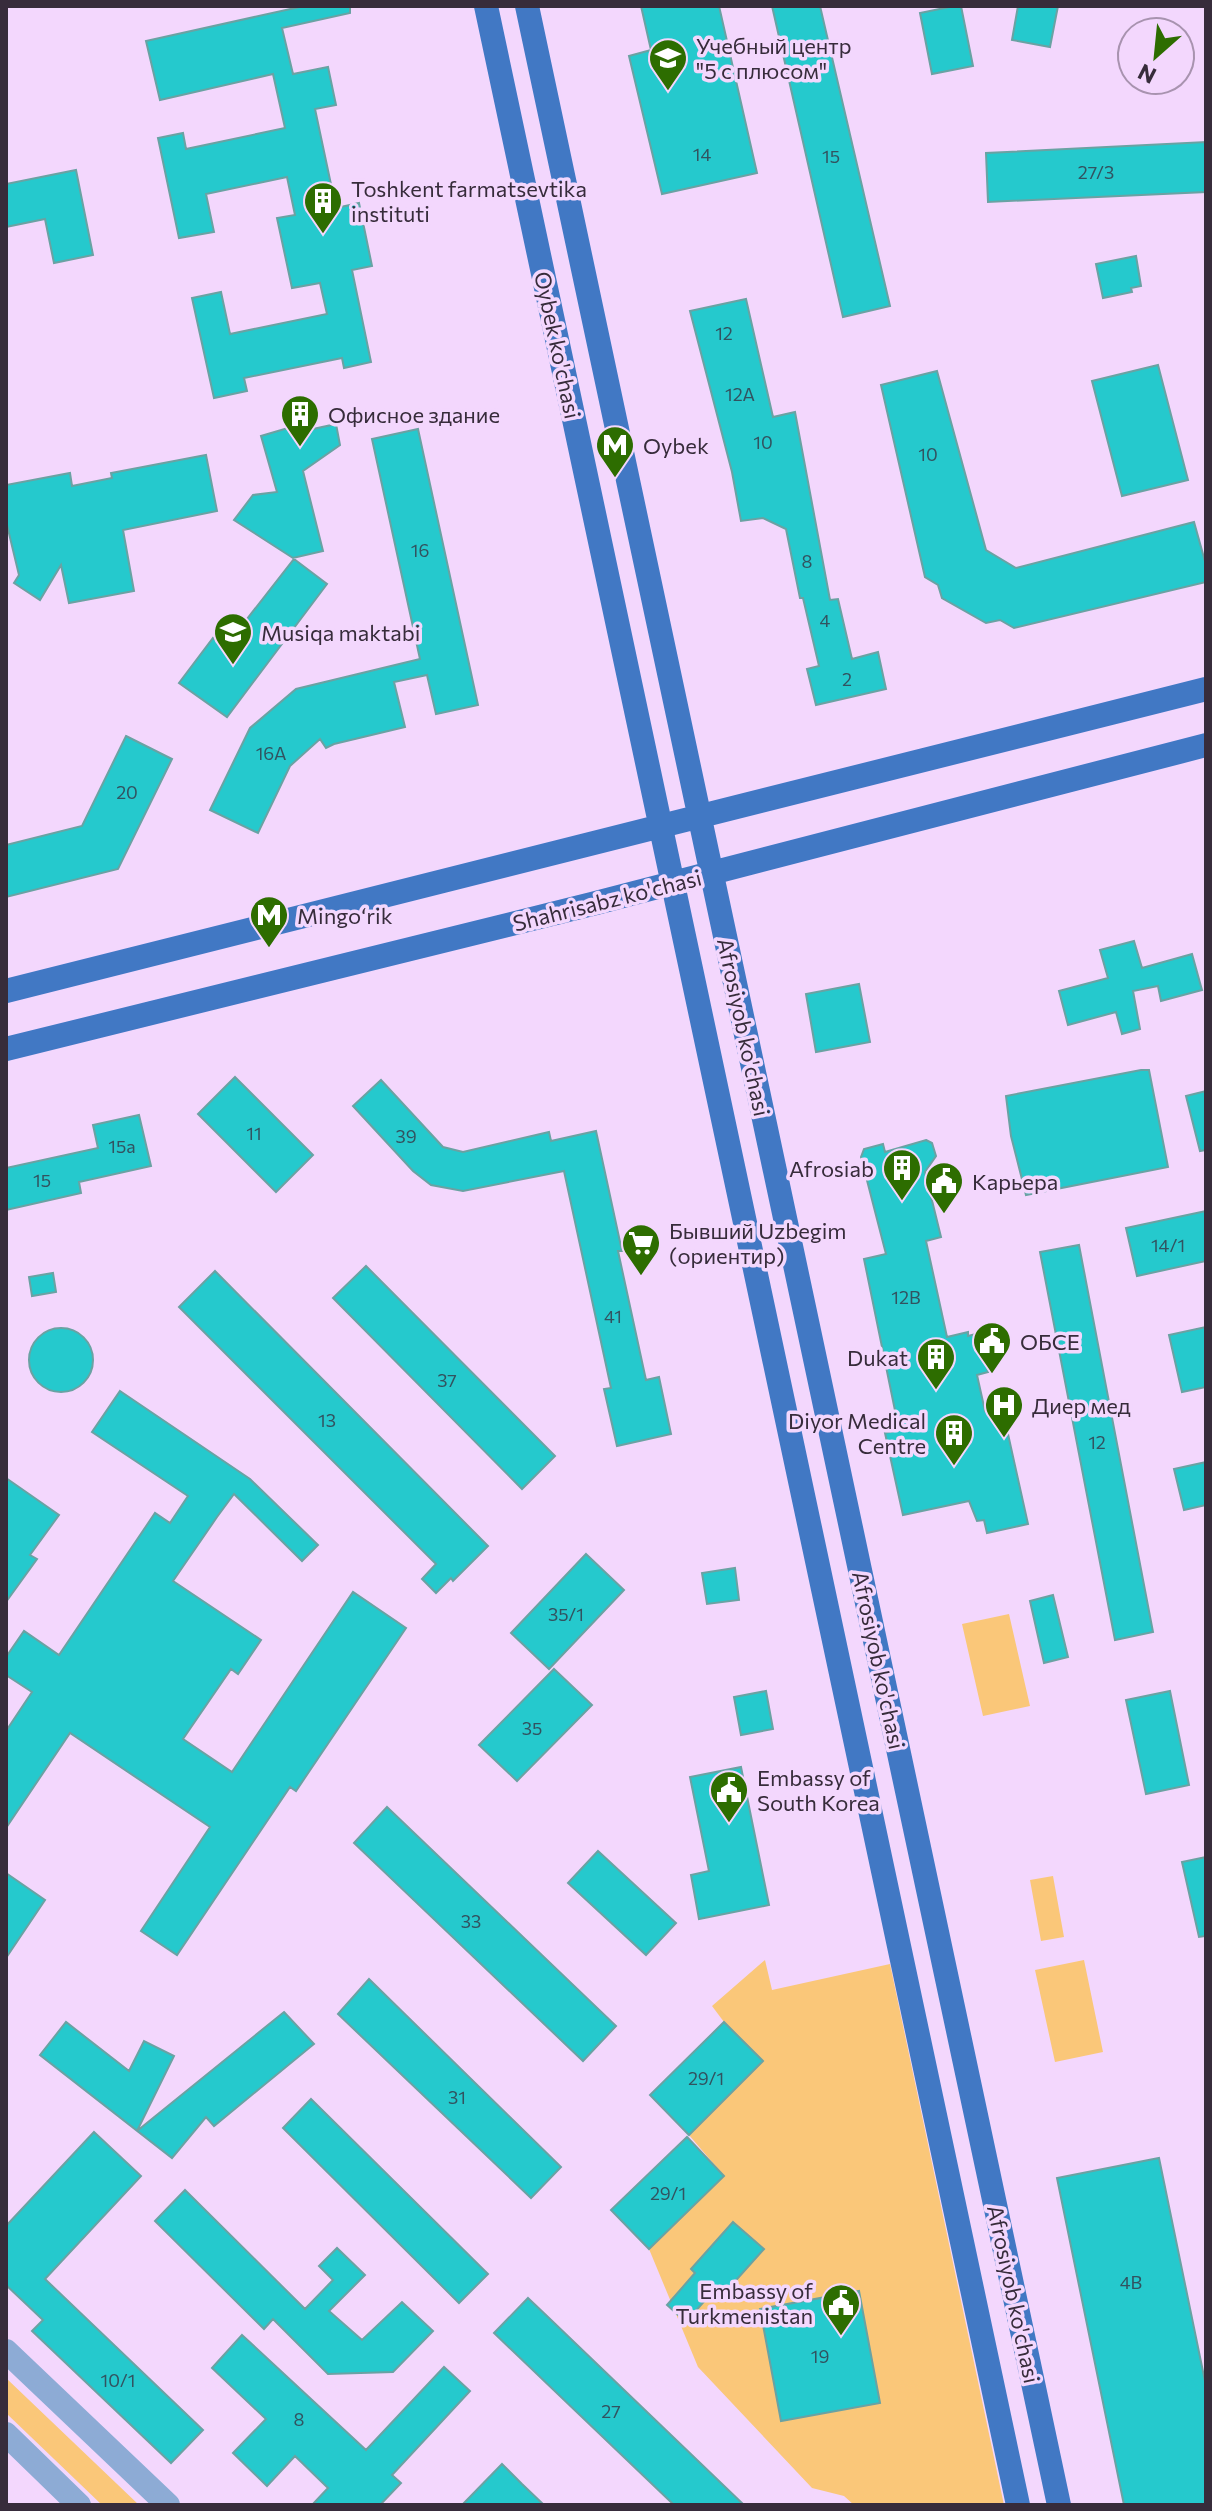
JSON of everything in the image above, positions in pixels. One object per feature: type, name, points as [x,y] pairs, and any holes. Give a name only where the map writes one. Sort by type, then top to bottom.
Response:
[{"type":"main road","name":"Oybek ko'chasi","points":[[486,6],[660,826]]},
{"type":"main road","name":"Oybek ko'chasi","points":[[527,6],[699,816]]},
{"type":"main road","points":[[6,991],[1206,689]]},
{"type":"main road","name":"Shahrisabz ko'chasi","points":[[6,1049],[712,873],[1206,745]]},
{"type":"main road","name":"Afrosiyob ko'chasi","points":[[699,816],[1059,2505]]},
{"type":"main road","name":"Afrosiyob ko'chasi","points":[[660,826],[1018,2505]]},
{"type":"street","points":[[6,2351],[168,2505]]},
{"type":"street","points":[[6,2434],[79,2505]]},
{"type":"shaded area","points":[[1009,1614],[1030,1706],[983,1716],[962,1624]]},
{"type":"shaded area","points":[[1053,1876],[1064,1937],[1041,1941],[1030,1880]]},
{"type":"shaded area","points":[[765,1960],[772,1990],[890,1964],[1004,2505],[854,2505],[844,2496],[812,2488],[698,2367],[649,2249],[724,2176],[689,2135],[724,2022],[712,2006]]},
{"type":"shaded area","points":[[1084,1960],[1103,2052],[1055,2062],[1035,1970]]},
{"type":"shaded area","points":[[6,2378],[139,2505],[102,2505],[6,2413]]},
{"type":"building","name":"Toshkent farmatsevtika instituti","points":[[304,6],[350,6],[350,13],[282,28],[293,74],[328,67],[336,105],[315,109],[336,208],[359,203],[372,266],[352,270],[371,362],[344,368],[342,358],[244,378],[247,391],[214,398],[192,298],[221,292],[230,334],[327,314],[320,283],[292,288],[277,218],[295,215],[287,177],[206,194],[214,232],[179,238],[158,138],[183,133],[186,149],[285,128],[273,74],[160,100],[146,41]]},
{"type":"building","points":[[641,6],[719,6],[757,173],[662,194],[629,56],[651,50]]},
{"type":"building","points":[[772,6],[820,6],[890,306],[843,317]]},
{"type":"building","points":[[961,6],[973,66],[932,74],[920,13]]},
{"type":"building","points":[[1018,6],[1058,6],[1050,47],[1012,40]]},
{"type":"building","points":[[1206,142],[1206,192],[988,202],[986,153]]},
{"type":"building","points":[[76,170],[93,255],[54,263],[45,219],[6,227],[6,184]]},
{"type":"building","points":[[1136,256],[1141,286],[1131,288],[1132,292],[1103,298],[1096,264]]},
{"type":"building","points":[[746,299],[773,417],[795,412],[830,600],[838,599],[852,659],[878,652],[886,689],[816,705],[807,669],[819,666],[803,598],[800,598],[786,529],[763,518],[741,521],[732,472],[690,311]]},
{"type":"building","points":[[1158,365],[1188,480],[1122,496],[1092,381]]},
{"type":"building","points":[[937,371],[986,550],[1016,568],[1194,522],[1206,565],[1206,582],[1014,628],[1000,620],[986,623],[942,598],[938,585],[925,577],[881,385]]},
{"type":"building","points":[[336,424],[340,445],[303,471],[323,551],[293,558],[234,520],[253,495],[277,492],[261,436],[288,428],[290,434]]},
{"type":"building","points":[[418,429],[478,705],[436,714],[427,675],[394,682],[405,727],[326,748],[320,739],[290,766],[258,833],[210,810],[250,728],[296,689],[420,659],[372,439]]},
{"type":"building","points":[[206,455],[217,511],[123,530],[134,591],[69,603],[61,565],[40,600],[14,583],[19,575],[6,521],[6,485],[70,473],[72,486],[112,478],[111,473]]},
{"type":"building","points":[[294,559],[327,584],[227,717],[179,683],[213,638],[225,647]]},
{"type":"building","points":[[126,736],[172,759],[118,869],[6,897],[6,845],[82,826]]},
{"type":"building","points":[[1134,941],[1142,968],[1192,954],[1202,990],[1161,1001],[1158,986],[1133,991],[1140,1029],[1122,1034],[1116,1012],[1068,1025],[1059,991],[1108,978],[1100,950]]},
{"type":"building","points":[[859,984],[870,1042],[816,1052],[806,994]]},
{"type":"building","points":[[1149,1070],[1168,1167],[1026,1195],[1011,1136],[1006,1096]]},
{"type":"building","points":[[235,1077],[313,1155],[276,1192],[198,1114]]},
{"type":"building","points":[[381,1080],[443,1147],[463,1152],[549,1132],[551,1141],[596,1131],[646,1380],[659,1377],[671,1434],[617,1446],[604,1389],[611,1388],[564,1171],[463,1191],[431,1185],[413,1171],[353,1106]]},
{"type":"building","points":[[1206,1091],[1206,1150],[1200,1151],[1186,1096]]},
{"type":"building","points":[[139,1115],[151,1166],[79,1182],[81,1193],[6,1210],[6,1168],[98,1148],[93,1125]]},
{"type":"building","points":[[926,1140],[932,1143],[936,1156],[925,1172],[941,1237],[926,1241],[947,1337],[968,1332],[968,1336],[980,1333],[988,1372],[977,1375],[985,1411],[1002,1407],[1028,1524],[987,1533],[984,1520],[977,1521],[969,1501],[903,1515],[885,1433],[899,1430],[864,1259],[886,1254],[861,1157],[864,1149],[883,1144],[885,1152]]},
{"type":"building","points":[[1206,1211],[1206,1261],[1137,1276],[1126,1228]]},
{"type":"building","points":[[1079,1245],[1153,1632],[1115,1640],[1040,1252]]},
{"type":"building","points":[[366,1266],[555,1456],[522,1489],[333,1298]]},
{"type":"building","points":[[215,1271],[488,1546],[453,1581],[451,1578],[436,1593],[422,1579],[436,1564],[179,1307]]},
{"type":"building","points":[[53,1273],[56,1292],[32,1296],[29,1277]]},
{"type":"building","points":[[1206,1327],[1206,1387],[1182,1392],[1169,1335]]},
{"type":"building","points":[[61,1328],[84,1337],[93,1360],[84,1383],[61,1392],[38,1383],[29,1360],[38,1337]]},
{"type":"building","points":[[120,1391],[250,1479],[318,1545],[302,1561],[234,1494],[217,1517],[173,1581],[261,1640],[238,1674],[231,1669],[183,1739],[232,1772],[353,1592],[406,1628],[296,1791],[290,1787],[177,1955],[141,1931],[210,1827],[70,1733],[6,1828],[6,1731],[32,1692],[6,1675],[6,1657],[24,1631],[59,1655],[155,1513],[170,1523],[188,1496],[92,1432]]},
{"type":"building","points":[[1206,1462],[1206,1505],[1184,1510],[1174,1469]]},
{"type":"building","points":[[6,1478],[59,1515],[30,1555],[37,1559],[6,1602]]},
{"type":"building","points":[[586,1554],[624,1590],[549,1669],[511,1633]]},
{"type":"building","points":[[735,1568],[739,1600],[707,1604],[702,1573]]},
{"type":"building","points":[[1053,1595],[1068,1657],[1044,1663],[1030,1601]]},
{"type":"building","points":[[554,1669],[592,1705],[517,1781],[479,1745]]},
{"type":"building","points":[[766,1691],[773,1729],[741,1735],[734,1697]]},
{"type":"building","points":[[1170,1691],[1189,1785],[1146,1794],[1126,1700]]},
{"type":"building","points":[[741,1767],[769,1905],[699,1919],[691,1875],[709,1871],[690,1777]]},
{"type":"building","points":[[387,1807],[616,2026],[583,2061],[354,1843]]},
{"type":"building","points":[[598,1851],[676,1923],[646,1955],[568,1883]]},
{"type":"building","points":[[1206,1857],[1206,1936],[1199,1937],[1182,1862]]},
{"type":"building","points":[[6,1873],[45,1900],[6,1958]]},
{"type":"building","points":[[369,1979],[561,2167],[531,2198],[338,2014]]},
{"type":"building","points":[[284,2012],[314,2044],[214,2126],[206,2117],[172,2158],[137,2131]]},
{"type":"building","points":[[66,2022],[129,2071],[144,2041],[174,2056],[137,2131],[40,2055]]},
{"type":"building","points":[[724,2022],[763,2061],[689,2135],[650,2095]]},
{"type":"building","points":[[311,2099],[488,2274],[459,2303],[283,2128]]},
{"type":"building","points":[[94,2132],[141,2176],[45,2279],[203,2430],[171,2463],[32,2331],[43,2320],[6,2285],[6,2226]]},
{"type":"building","points":[[687,2137],[724,2176],[649,2249],[611,2210]]},
{"type":"building","points":[[1159,2158],[1206,2386],[1206,2505],[1124,2505],[1057,2178]]},
{"type":"building","points":[[185,2190],[305,2309],[333,2280],[319,2266],[337,2248],[365,2275],[329,2311],[362,2340],[402,2302],[433,2331],[393,2372],[328,2374],[273,2319],[264,2329],[155,2221]]},
{"type":"building","points":[[733,2222],[764,2249],[721,2297],[714,2290],[686,2322],[667,2305],[695,2273],[691,2269]]},
{"type":"building","points":[[859,2291],[880,2403],[781,2421],[760,2309]]},
{"type":"building","points":[[528,2298],[744,2505],[674,2505],[494,2333]]},
{"type":"building","points":[[242,2335],[366,2450],[444,2367],[470,2391],[392,2475],[401,2483],[380,2505],[312,2505],[328,2488],[295,2456],[267,2486],[233,2453],[266,2419],[212,2368]]},
{"type":"building","points":[[502,2464],[522,2484],[544,2505],[462,2505]]},
{"type":"place","name":"Учебный центр \"5 с плюсом\"","points":[[668,92]]},
{"type":"place","name":"Toshkent farmatsevtika instituti","points":[[323,235]]},
{"type":"place","name":"Офисное здание","points":[[300,448]]},
{"type":"place","name":"Oybek","points":[[615,479]]},
{"type":"place","name":"Musiqa maktabi","points":[[233,666]]},
{"type":"place","name":"Mingoʻrik","points":[[269,949]]},
{"type":"place","name":"Afrosiab","points":[[902,1202]]},
{"type":"place","name":"Карьера","points":[[944,1215]]},
{"type":"place","name":"Бывший Uzbegim (ориентир)","points":[[641,1277]]},
{"type":"place","name":"ОБСЕ","points":[[992,1375]]},
{"type":"place","name":"Dukat","points":[[936,1391]]},
{"type":"place","name":"Диер мед","points":[[1004,1439]]},
{"type":"place","name":"Diyor Medical Centre","points":[[954,1467]]},
{"type":"place","name":"Embassy of South Korea","points":[[729,1824]]},
{"type":"place","name":"Embassy of Turkmenistan","points":[[841,2337]]}]
